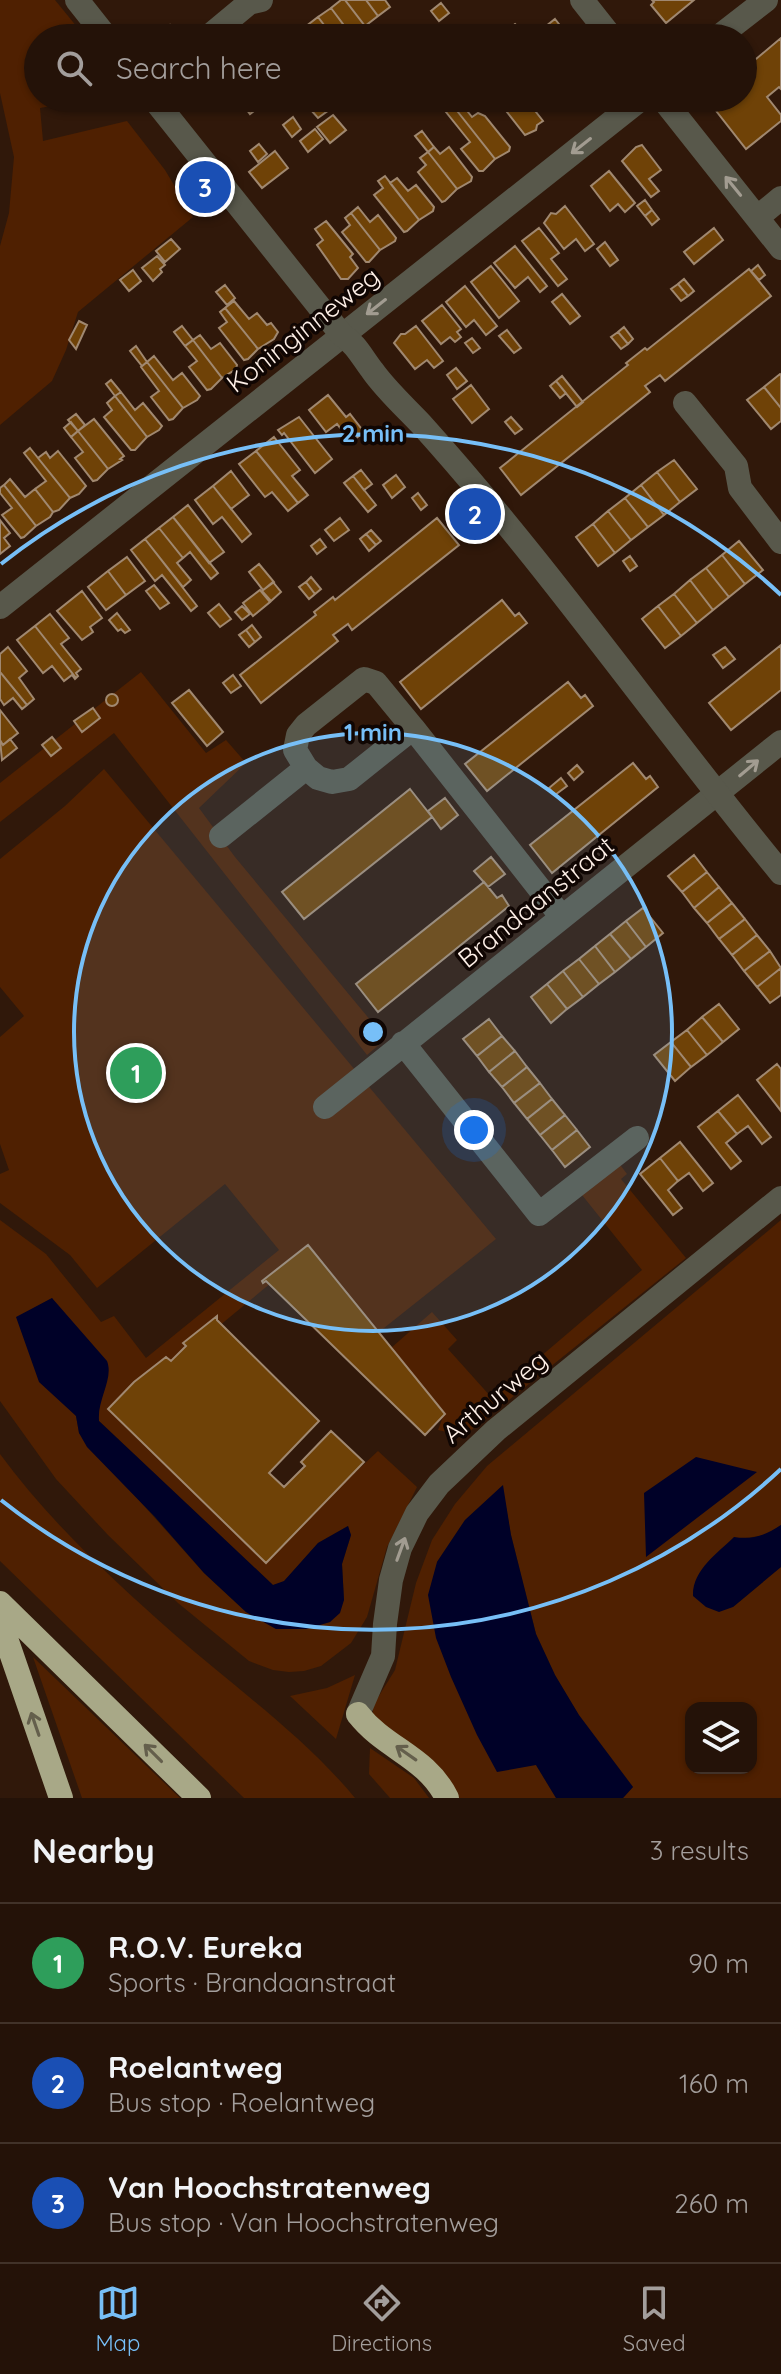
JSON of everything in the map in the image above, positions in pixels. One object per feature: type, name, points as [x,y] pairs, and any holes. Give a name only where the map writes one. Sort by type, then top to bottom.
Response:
[{"type":"highway","points":[[0,1603],[199,1798]]},
{"type":"highway","points":[[0,1621],[61,1798]]},
{"type":"highway","points":[[358,1714],[369,1727],[438,1779],[447,1798]]},
{"type":"street","points":[[77,0],[96,24]]},
{"type":"street","points":[[224,24],[249,3],[261,0]]},
{"type":"street","points":[[582,0],[601,24]]},
{"type":"street","points":[[735,24],[766,0]]},
{"type":"street","points":[[164,112],[341,334],[354,342],[373,372],[452,460],[645,698],[717,795],[781,873]]},
{"type":"street","name":"Koninginneweg","points":[[0,607],[624,112]]},
{"type":"street","points":[[673,112],[781,248]]},
{"type":"street","points":[[758,217],[781,198]]},
{"type":"street","points":[[685,403],[736,466],[740,488],[781,542]]},
{"type":"street","points":[[413,728],[349,779],[332,782],[318,778],[306,768],[295,750],[298,735],[364,679],[376,683],[413,728],[561,916]]},
{"type":"street","name":"Brandaanstraat","points":[[325,1107],[781,742]]},
{"type":"street","points":[[221,836],[306,768]]},
{"type":"street","points":[[403,1043],[539,1214],[637,1138]]},
{"type":"street","name":"Arthurweg","points":[[358,1714],[383,1656],[391,1580],[400,1548],[417,1513],[439,1484],[496,1430],[781,1198]]},
{"type":"shaded area","points":[[0,0],[55,0],[75,24],[24,24],[24,112],[40,112],[43,141],[127,121],[165,170],[193,217],[78,312],[52,381],[0,425],[0,246],[9,213],[14,157],[0,93]]},
{"type":"shaded area","points":[[141,672],[206,753],[226,740],[246,763],[199,808],[235,857],[386,1039],[367,1055],[114,733],[0,822],[0,783]]},
{"type":"shaded area","points":[[104,769],[496,1239],[379,1332],[311,1250],[122,1406],[286,1537],[378,1451],[417,1487],[387,1547],[367,1617],[351,1643],[321,1666],[304,1671],[273,1670],[249,1661],[178,1603],[56,1479],[0,1401],[0,1220],[46,1254],[101,1322],[114,1316],[146,1358],[279,1250],[225,1184],[97,1288],[70,1255],[0,1203],[0,1174],[9,1170],[0,1144],[0,1037],[24,1016],[0,987],[0,859],[65,806]],"holes":[[[52,1298],[105,1388],[98,1406],[99,1421],[273,1585],[284,1582],[318,1543],[348,1526],[351,1535],[342,1564],[344,1600],[330,1622],[306,1629],[276,1629],[246,1612],[204,1573],[79,1433],[76,1416],[17,1318]]]},
{"type":"shaded area","points":[[615,1158],[627,1174],[621,1179],[686,1258],[464,1436],[438,1430],[444,1414],[391,1348],[432,1312],[457,1340],[448,1349],[492,1398],[642,1270],[578,1190]]},
{"type":"shaded area","points":[[781,1220],[781,1525],[766,1535],[746,1538],[733,1607],[781,1567],[781,1798],[623,1798],[633,1787],[579,1716],[536,1634],[502,1486],[465,1520],[437,1562],[536,1765],[556,1798],[458,1798],[374,1717],[372,1707],[395,1670],[416,1583],[432,1540],[455,1504],[487,1466]]},
{"type":"shaded area","points":[[0,1454],[39,1503],[105,1571],[291,1733],[355,1798],[244,1798],[0,1561]]},
{"type":"shaded area","points":[[33,1657],[180,1798],[82,1798]]},
{"type":"shaded area","points":[[355,1675],[336,1739],[290,1696],[327,1688]]},
{"type":"shaded area","points":[[370,1748],[414,1778],[429,1798],[390,1798],[369,1774]]},
{"type":"water","points":[[52,1298],[107,1361],[109,1368],[99,1421],[273,1585],[284,1581],[318,1543],[348,1526],[351,1535],[342,1564],[344,1600],[340,1613],[330,1622],[306,1629],[276,1629],[246,1612],[204,1573],[87,1447],[79,1433],[76,1416],[39,1382],[16,1317]]},
{"type":"water","points":[[696,1457],[757,1472],[646,1557],[644,1493]]},
{"type":"water","points":[[503,1485],[511,1535],[536,1634],[555,1675],[579,1715],[633,1787],[623,1798],[556,1798],[536,1765],[497,1772],[477,1735],[436,1638],[428,1595],[437,1562],[465,1520]]},
{"type":"water","points":[[781,1525],[781,1567],[733,1607],[719,1612],[706,1607],[693,1596],[701,1570],[734,1537],[759,1536]]},
{"type":"building","points":[[345,0],[363,24],[343,24],[331,8]]},
{"type":"building","points":[[345,0],[366,0],[378,16],[363,24]]},
{"type":"building","points":[[366,0],[385,0],[390,7],[378,16]]},
{"type":"building","points":[[652,0],[694,0],[666,23],[651,5]]},
{"type":"building","points":[[441,3],[449,13],[439,21],[431,11]]},
{"type":"building","points":[[331,8],[343,24],[323,24],[318,17]]},
{"type":"building","points":[[318,17],[323,24],[309,24]]},
{"type":"building","points":[[781,38],[781,89],[779,87],[767,97],[781,115],[781,121],[746,149],[717,112],[757,112],[757,58]]},
{"type":"building","points":[[313,112],[326,112],[318,118]]},
{"type":"building","points":[[446,112],[458,112],[495,159],[483,171],[479,171],[461,149],[470,142]]},
{"type":"building","points":[[458,112],[468,112],[472,117],[478,113],[485,116],[510,147],[509,151],[495,159]]},
{"type":"building","points":[[507,112],[536,112],[543,121],[536,130],[525,135]]},
{"type":"building","points":[[333,115],[346,130],[330,143],[317,127]]},
{"type":"building","points":[[293,117],[301,129],[292,137],[283,125]]},
{"type":"building","points":[[315,129],[323,139],[308,152],[300,141]]},
{"type":"building","points":[[422,131],[434,147],[428,152],[415,136]]},
{"type":"building","points":[[259,144],[267,154],[258,162],[250,151]]},
{"type":"building","points":[[642,145],[661,170],[649,179],[659,191],[651,197],[622,161]]},
{"type":"building","points":[[434,147],[440,154],[449,147],[472,177],[471,181],[457,189],[428,152]]},
{"type":"building","points":[[275,151],[288,168],[262,188],[249,172]]},
{"type":"building","points":[[428,152],[457,189],[442,202],[418,172],[426,165],[420,158]]},
{"type":"building","points":[[609,171],[635,203],[625,212],[618,204],[610,211],[591,186]]},
{"type":"building","points":[[385,176],[419,220],[407,231],[404,232],[374,195],[383,188],[378,181]]},
{"type":"building","points":[[397,178],[408,191],[416,185],[434,207],[433,211],[419,220],[390,183]]},
{"type":"building","points":[[645,200],[652,210],[645,216],[637,206]]},
{"type":"building","points":[[565,206],[594,244],[585,251],[576,239],[564,249],[544,223],[551,213],[556,214]]},
{"type":"building","points":[[358,207],[370,222],[378,215],[396,238],[395,241],[380,250],[351,213]]},
{"type":"building","points":[[652,210],[659,219],[652,225],[645,216]]},
{"type":"building","points":[[351,213],[380,250],[369,262],[342,232],[350,225],[345,218]]},
{"type":"building","points":[[326,221],[353,254],[350,257],[358,268],[348,279],[341,279],[317,245],[323,240],[315,229]]},
{"type":"building","points":[[539,228],[559,253],[551,259],[567,279],[558,286],[522,241]]},
{"type":"building","points":[[714,228],[723,240],[694,264],[684,252]]},
{"type":"building","points":[[171,239],[180,249],[165,262],[156,251]]},
{"type":"building","points":[[605,242],[618,260],[610,266],[597,249]]},
{"type":"building","points":[[515,246],[547,286],[540,292],[528,277],[515,288],[494,263]]},
{"type":"building","points":[[157,256],[165,265],[153,281],[142,268]]},
{"type":"building","points":[[758,265],[765,275],[759,280],[751,271]]},
{"type":"building","points":[[491,266],[519,301],[499,318],[471,282]]},
{"type":"building","points":[[749,269],[771,296],[665,381],[660,375],[645,386],[650,392],[521,495],[500,468],[628,365],[626,363],[645,348],[647,350]]},
{"type":"building","points":[[133,270],[141,281],[129,291],[120,280]]},
{"type":"building","points":[[684,279],[694,291],[688,296],[678,284]]},
{"type":"building","points":[[678,284],[688,296],[681,301],[671,289]]},
{"type":"building","points":[[225,285],[235,298],[227,305],[216,292]]},
{"type":"building","points":[[465,286],[497,326],[486,335],[474,320],[466,327],[446,302]]},
{"type":"building","points":[[562,294],[580,316],[570,324],[552,302]]},
{"type":"building","points":[[234,301],[249,319],[257,313],[267,325],[271,323],[278,332],[274,339],[258,349],[225,308]]},
{"type":"building","points":[[442,305],[461,329],[457,332],[461,337],[455,342],[450,337],[441,344],[422,321]]},
{"type":"building","points":[[225,308],[258,349],[248,359],[244,360],[219,328],[227,322],[220,312]]},
{"type":"building","points":[[79,321],[87,325],[76,349],[69,340]]},
{"type":"building","points":[[182,326],[193,340],[185,346],[174,332]]},
{"type":"building","points":[[416,326],[443,361],[434,368],[427,360],[415,369],[394,343],[401,334]]},
{"type":"building","points":[[624,327],[633,339],[628,344],[618,332]]},
{"type":"building","points":[[507,330],[521,348],[514,353],[499,336]]},
{"type":"building","points":[[618,332],[628,344],[621,349],[611,337]]},
{"type":"building","points":[[200,335],[211,349],[220,343],[237,365],[236,369],[222,378],[193,340]]},
{"type":"building","points":[[472,338],[480,348],[473,353],[465,343]]},
{"type":"building","points":[[193,340],[222,378],[211,389],[207,390],[189,367],[197,361],[185,346]]},
{"type":"building","points":[[136,346],[147,362],[142,366],[130,351]]},
{"type":"building","points":[[154,356],[173,380],[182,373],[200,396],[197,400],[183,408],[147,362]]},
{"type":"building","points":[[147,362],[183,408],[173,419],[169,420],[151,397],[159,391],[141,367]]},
{"type":"building","points":[[456,368],[467,381],[457,389],[447,375]]},
{"type":"building","points":[[781,375],[781,408],[764,387]]},
{"type":"building","points":[[562,376],[583,402],[577,407],[556,381]]},
{"type":"building","points":[[111,380],[121,392],[115,396],[106,384]]},
{"type":"building","points":[[556,381],[566,393],[560,398],[550,386]]},
{"type":"building","points":[[471,385],[489,409],[472,423],[453,399]]},
{"type":"building","points":[[764,387],[781,408],[781,421],[771,429],[747,400]]},
{"type":"building","points":[[121,392],[135,410],[143,403],[162,426],[159,430],[147,437],[115,396]]},
{"type":"building","points":[[328,395],[346,417],[350,414],[364,432],[351,442],[337,424],[326,432],[309,410]]},
{"type":"building","points":[[115,396],[147,437],[135,450],[131,450],[104,417],[112,410],[107,403]]},
{"type":"building","points":[[76,414],[85,425],[78,431],[68,420]]},
{"type":"building","points":[[299,417],[332,459],[315,473],[284,433],[282,435],[278,430]]},
{"type":"building","points":[[511,417],[522,429],[515,434],[505,422]]},
{"type":"building","points":[[94,419],[124,456],[108,469],[78,431]]},
{"type":"building","points":[[71,422],[78,431],[71,437],[64,428]]},
{"type":"building","points":[[78,431],[108,469],[97,480],[93,481],[75,458],[83,452],[71,437]]},
{"type":"building","points":[[274,437],[300,470],[292,476],[308,495],[298,503],[256,451]]},
{"type":"building","points":[[30,448],[70,498],[59,510],[53,512],[35,489],[46,481],[24,453]]},
{"type":"building","points":[[58,451],[86,486],[70,498],[38,458],[46,452],[50,458]]},
{"type":"building","points":[[256,451],[298,503],[288,511],[272,492],[265,497],[239,464]]},
{"type":"building","points":[[674,460],[697,489],[680,502],[657,472]]},
{"type":"building","points":[[361,470],[372,484],[364,490],[353,476]]},
{"type":"building","points":[[231,471],[249,495],[231,509],[213,486]]},
{"type":"building","points":[[657,472],[680,502],[664,515],[641,485]]},
{"type":"building","points":[[396,475],[405,487],[392,498],[383,485]]},
{"type":"building","points":[[353,476],[376,505],[368,512],[344,483]]},
{"type":"building","points":[[10,479],[25,497],[35,489],[53,512],[50,517],[36,526],[4,485]]},
{"type":"building","points":[[4,485],[36,526],[24,537],[21,538],[2,515],[12,508],[0,493]]},
{"type":"building","points":[[641,485],[664,515],[648,527],[625,498]]},
{"type":"building","points":[[213,486],[251,534],[242,542],[222,517],[213,524],[195,500]]},
{"type":"building","points":[[418,493],[427,505],[421,510],[412,498]]},
{"type":"building","points":[[625,498],[648,527],[631,540],[608,511]]},
{"type":"building","points":[[188,505],[224,552],[209,563],[173,517]]},
{"type":"building","points":[[608,511],[631,540],[615,553],[593,524]]},
{"type":"building","points":[[173,517],[218,573],[211,579],[190,552],[183,558],[159,528]]},
{"type":"building","points":[[340,518],[349,530],[334,541],[325,530]]},
{"type":"building","points":[[437,518],[459,545],[352,630],[348,624],[333,635],[338,641],[261,703],[240,675],[316,615],[314,612],[333,597],[335,600]]},
{"type":"building","points":[[0,520],[10,533],[4,538],[10,546],[0,554]]},
{"type":"building","points":[[593,524],[615,553],[598,566],[576,537]]},
{"type":"building","points":[[159,528],[183,558],[177,563],[191,580],[183,587],[145,539]]},
{"type":"building","points":[[371,530],[381,541],[376,545],[366,534]]},
{"type":"building","points":[[366,534],[376,545],[369,551],[360,539]]},
{"type":"building","points":[[145,539],[197,606],[191,611],[162,575],[155,581],[131,550]]},
{"type":"building","points":[[320,539],[326,547],[317,554],[311,546]]},
{"type":"building","points":[[739,541],[763,570],[745,584],[722,555]]},
{"type":"building","points":[[722,555],[745,584],[729,597],[706,568]]},
{"type":"building","points":[[630,556],[637,566],[630,571],[623,561]]},
{"type":"building","points":[[127,557],[145,581],[126,595],[108,571]]},
{"type":"building","points":[[259,564],[274,582],[263,590],[249,572]]},
{"type":"building","points":[[706,568],[729,597],[713,610],[690,580]]},
{"type":"building","points":[[108,571],[126,595],[106,610],[88,587]]},
{"type":"building","points":[[311,577],[321,589],[315,594],[306,582]]},
{"type":"building","points":[[690,580],[713,610],[697,623],[674,594]]},
{"type":"building","points":[[273,582],[281,592],[271,601],[262,591]]},
{"type":"building","points":[[306,582],[315,594],[309,599],[299,587]]},
{"type":"building","points":[[154,585],[169,603],[160,609],[146,591]]},
{"type":"building","points":[[260,590],[270,602],[253,616],[243,603]]},
{"type":"building","points":[[82,591],[102,618],[90,627],[93,632],[82,640],[57,611]]},
{"type":"building","points":[[674,594],[697,623],[681,636],[658,606]]},
{"type":"building","points":[[502,600],[515,616],[519,613],[527,623],[421,709],[400,682]]},
{"type":"building","points":[[219,604],[231,619],[220,627],[208,613]]},
{"type":"building","points":[[242,606],[250,614],[242,620],[235,612]]},
{"type":"building","points":[[658,606],[681,636],[665,648],[642,619]]},
{"type":"building","points":[[117,613],[130,630],[125,633],[121,629],[118,631],[109,620]]},
{"type":"building","points":[[50,614],[69,638],[61,644],[81,669],[76,673],[76,678],[35,626]]},
{"type":"building","points":[[252,625],[261,637],[255,642],[246,630]]},
{"type":"building","points":[[35,626],[76,678],[75,679],[72,675],[64,681],[52,666],[43,673],[17,640]]},
{"type":"building","points":[[246,630],[255,642],[249,647],[239,635]]},
{"type":"building","points":[[781,645],[781,690],[731,730],[709,703]]},
{"type":"building","points":[[8,647],[27,671],[19,678],[34,699],[27,705],[0,672],[0,654]]},
{"type":"building","points":[[725,647],[735,659],[723,668],[713,655]]},
{"type":"building","points":[[0,672],[27,705],[22,709],[13,698],[4,705],[0,699]]},
{"type":"building","points":[[233,675],[241,686],[231,693],[223,683]]},
{"type":"building","points":[[568,682],[581,698],[585,695],[593,706],[487,791],[465,764]]},
{"type":"building","points":[[189,690],[223,732],[207,746],[172,703]]},
{"type":"building","points":[[112,694],[118,700],[112,706],[106,700]]},
{"type":"building","points":[[93,708],[100,718],[82,732],[74,721]]},
{"type":"building","points":[[0,710],[18,733],[3,745],[0,740]]},
{"type":"building","points":[[52,737],[61,748],[51,756],[42,745]]},
{"type":"building","points":[[10,739],[17,748],[2,760],[0,740],[3,745]]},
{"type":"building","points":[[633,763],[646,779],[650,776],[658,787],[552,873],[530,845]]},
{"type":"building","points":[[577,765],[583,772],[574,780],[568,773]]},
{"type":"building","points":[[561,778],[567,786],[555,795],[549,788]]},
{"type":"building","points":[[410,789],[432,817],[304,919],[282,892]]},
{"type":"building","points":[[445,798],[458,815],[441,829],[428,811]]},
{"type":"building","points":[[694,855],[707,872],[682,892],[668,876]]},
{"type":"building","points":[[491,857],[505,874],[488,887],[474,871]]},
{"type":"building","points":[[707,872],[719,887],[694,908],[682,892]]},
{"type":"building","points":[[484,882],[497,898],[502,895],[509,906],[378,1012],[356,984]]},
{"type":"building","points":[[719,887],[732,903],[707,923],[694,908]]},
{"type":"building","points":[[732,903],[745,919],[719,939],[707,923]]},
{"type":"building","points":[[643,908],[663,933],[646,947],[626,921]]},
{"type":"building","points":[[745,919],[757,935],[732,955],[719,939]]},
{"type":"building","points":[[626,921],[646,947],[631,959],[610,934]]},
{"type":"building","points":[[610,934],[631,959],[615,972],[595,946]]},
{"type":"building","points":[[757,935],[770,951],[744,971],[732,955]]},
{"type":"building","points":[[595,946],[615,972],[599,984],[579,959]]},
{"type":"building","points":[[770,951],[781,968],[757,987],[744,971]]},
{"type":"building","points":[[579,959],[599,984],[583,997],[563,971]]},
{"type":"building","points":[[781,968],[781,995],[770,1003],[757,987]]},
{"type":"building","points":[[563,971],[583,997],[567,1009],[547,984]]},
{"type":"building","points":[[547,984],[567,1009],[551,1023],[531,997]]},
{"type":"building","points":[[719,1004],[739,1029],[723,1042],[702,1017]]},
{"type":"building","points":[[702,1017],[723,1042],[707,1055],[687,1030]]},
{"type":"building","points":[[489,1019],[502,1036],[477,1056],[463,1039]]},
{"type":"building","points":[[687,1030],[707,1055],[691,1067],[671,1042]]},
{"type":"building","points":[[502,1036],[515,1051],[489,1072],[477,1056]]},
{"type":"building","points":[[671,1042],[691,1067],[675,1081],[654,1055]]},
{"type":"building","points":[[515,1051],[527,1067],[502,1087],[489,1072]]},
{"type":"building","points":[[777,1064],[781,1069],[781,1111],[757,1080]]},
{"type":"building","points":[[527,1067],[540,1083],[514,1103],[502,1087]]},
{"type":"building","points":[[540,1083],[552,1099],[527,1119],[514,1103]]},
{"type":"building","points":[[738,1095],[771,1137],[762,1144],[748,1126],[737,1134],[718,1111]]},
{"type":"building","points":[[552,1099],[565,1115],[540,1135],[527,1119]]},
{"type":"building","points":[[718,1111],[737,1134],[726,1143],[741,1161],[731,1169],[698,1127]]},
{"type":"building","points":[[565,1115],[577,1130],[552,1150],[540,1135]]},
{"type":"building","points":[[577,1130],[590,1147],[565,1167],[552,1150]]},
{"type":"building","points":[[680,1142],[713,1183],[703,1191],[689,1173],[678,1181],[660,1158]]},
{"type":"building","points":[[660,1158],[678,1181],[668,1190],[682,1208],[673,1215],[640,1174]]},
{"type":"building","points":[[308,1245],[445,1414],[425,1435],[266,1281],[263,1283]]},
{"type":"building","points":[[217,1316],[217,1320],[319,1421],[269,1473],[284,1487],[305,1466],[301,1462],[331,1431],[364,1462],[266,1563],[108,1409],[134,1382],[166,1357],[171,1361],[186,1346],[183,1343]]},
{"type":"place","name":"Van Hoochstratenweg","points":[[205,187]]},
{"type":"place","name":"Roelantweg","points":[[475,514]]},
{"type":"place","name":"R.O.V. Eureka","points":[[136,1073]]}]
